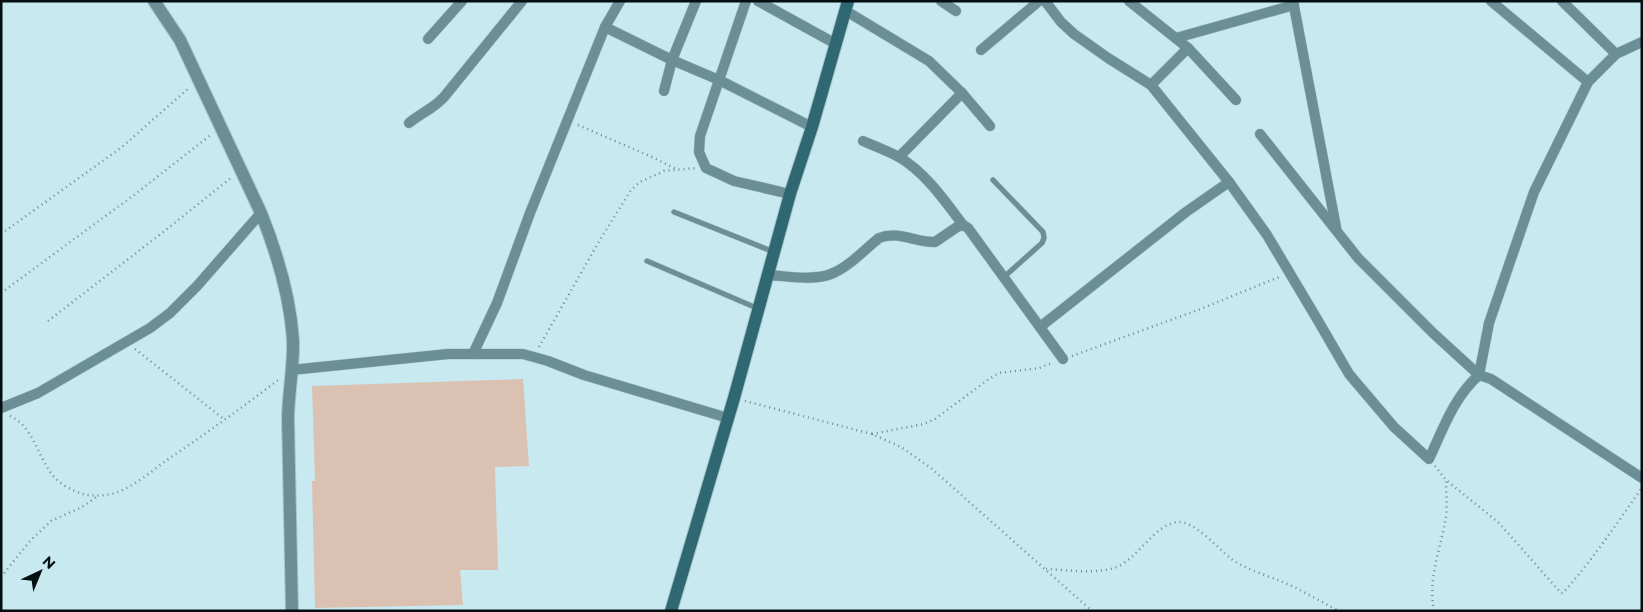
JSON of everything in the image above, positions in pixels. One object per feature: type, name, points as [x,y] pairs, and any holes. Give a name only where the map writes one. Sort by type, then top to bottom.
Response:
[{"type":"main road","points":[[672,611],[734,398],[790,194],[812,127],[847,6]]},
{"type":"street","points":[[154,1],[180,40],[261,213],[271,237],[286,295],[293,340],[288,395],[292,611]]},
{"type":"street","points":[[428,39],[462,1]]},
{"type":"street","points":[[409,123],[422,112],[434,108],[522,1]]},
{"type":"street","points":[[473,354],[497,303],[530,213],[605,27],[620,1]]},
{"type":"street","points":[[664,91],[672,60],[696,1]]},
{"type":"street","points":[[746,1],[700,136],[699,152],[706,168],[734,181],[790,194]]},
{"type":"street","points":[[758,1],[836,44]]},
{"type":"street","points":[[941,1],[956,11]]},
{"type":"street","points":[[981,50],[1039,1]]},
{"type":"street","points":[[1045,1],[1061,22],[1074,34],[1151,85],[1229,182],[1266,235],[1349,374],[1394,428],[1429,459],[1458,398],[1466,386],[1479,375],[1489,323],[1534,192],[1588,82],[1616,54],[1642,42]]},
{"type":"street","points":[[1129,1],[1188,48],[1236,100]]},
{"type":"street","points":[[1491,1],[1588,82]]},
{"type":"street","points":[[1562,1],[1616,54]]},
{"type":"street","points":[[1176,38],[1293,3],[1336,231]]},
{"type":"street","points":[[847,6],[917,53],[940,71],[990,126]]},
{"type":"street","points":[[605,27],[672,60],[719,80],[812,127]]},
{"type":"street","points":[[1151,85],[1188,48]]},
{"type":"street","points":[[899,157],[962,93]]},
{"type":"street","points":[[1260,134],[1364,264],[1433,333],[1479,375],[1491,379],[1642,478]]},
{"type":"street","points":[[863,141],[899,157],[921,173],[948,204],[963,225],[968,228],[1063,359]]},
{"type":"street","points":[[1040,327],[1186,212],[1229,182]]},
{"type":"street","points":[[5,411],[150,328],[170,313],[261,213]]},
{"type":"street","points":[[768,275],[811,277],[830,274],[842,268],[879,238],[886,235],[935,242],[963,225]]},
{"type":"street","points":[[291,370],[448,354],[523,354],[584,375],[728,418]]},
{"type":"lane","points":[[993,180],[1044,232],[1042,243],[1004,277]]},
{"type":"lane","points":[[674,212],[774,252]]},
{"type":"lane","points":[[647,261],[758,309]]},
{"type":"path","points":[[1,4],[4,1]]},
{"type":"path","points":[[1,234],[122,147],[199,80]]},
{"type":"path","points":[[567,120],[678,170]]},
{"type":"path","points":[[1,293],[127,201],[221,127]]},
{"type":"path","points":[[533,356],[598,242],[631,190],[640,182],[664,171],[706,168]]},
{"type":"path","points":[[48,321],[162,234],[241,170]]},
{"type":"path","points":[[872,434],[924,424],[935,419],[988,379],[999,374],[1039,368],[1198,310],[1290,273]]},
{"type":"path","points":[[126,342],[170,374],[225,420]]},
{"type":"path","points":[[5,411],[26,428],[50,472],[61,483],[87,496],[99,496],[119,491],[140,479],[225,420],[291,370]]},
{"type":"path","points":[[734,398],[872,434],[902,447],[931,468],[1092,611]]},
{"type":"path","points":[[1429,459],[1446,480],[1499,524],[1560,593],[1563,593],[1580,574],[1642,488]]},
{"type":"path","points":[[1434,611],[1432,576],[1446,521],[1446,480]]},
{"type":"path","points":[[1,577],[30,541],[51,521],[82,507],[99,496]]},
{"type":"path","points":[[1045,569],[1104,570],[1115,568],[1127,561],[1168,525],[1178,522],[1188,523],[1232,560],[1286,583],[1339,611]]},
{"type":"building","points":[[523,379],[529,466],[495,467],[498,570],[460,570],[463,605],[315,608],[312,481],[315,481],[312,386]]}]
